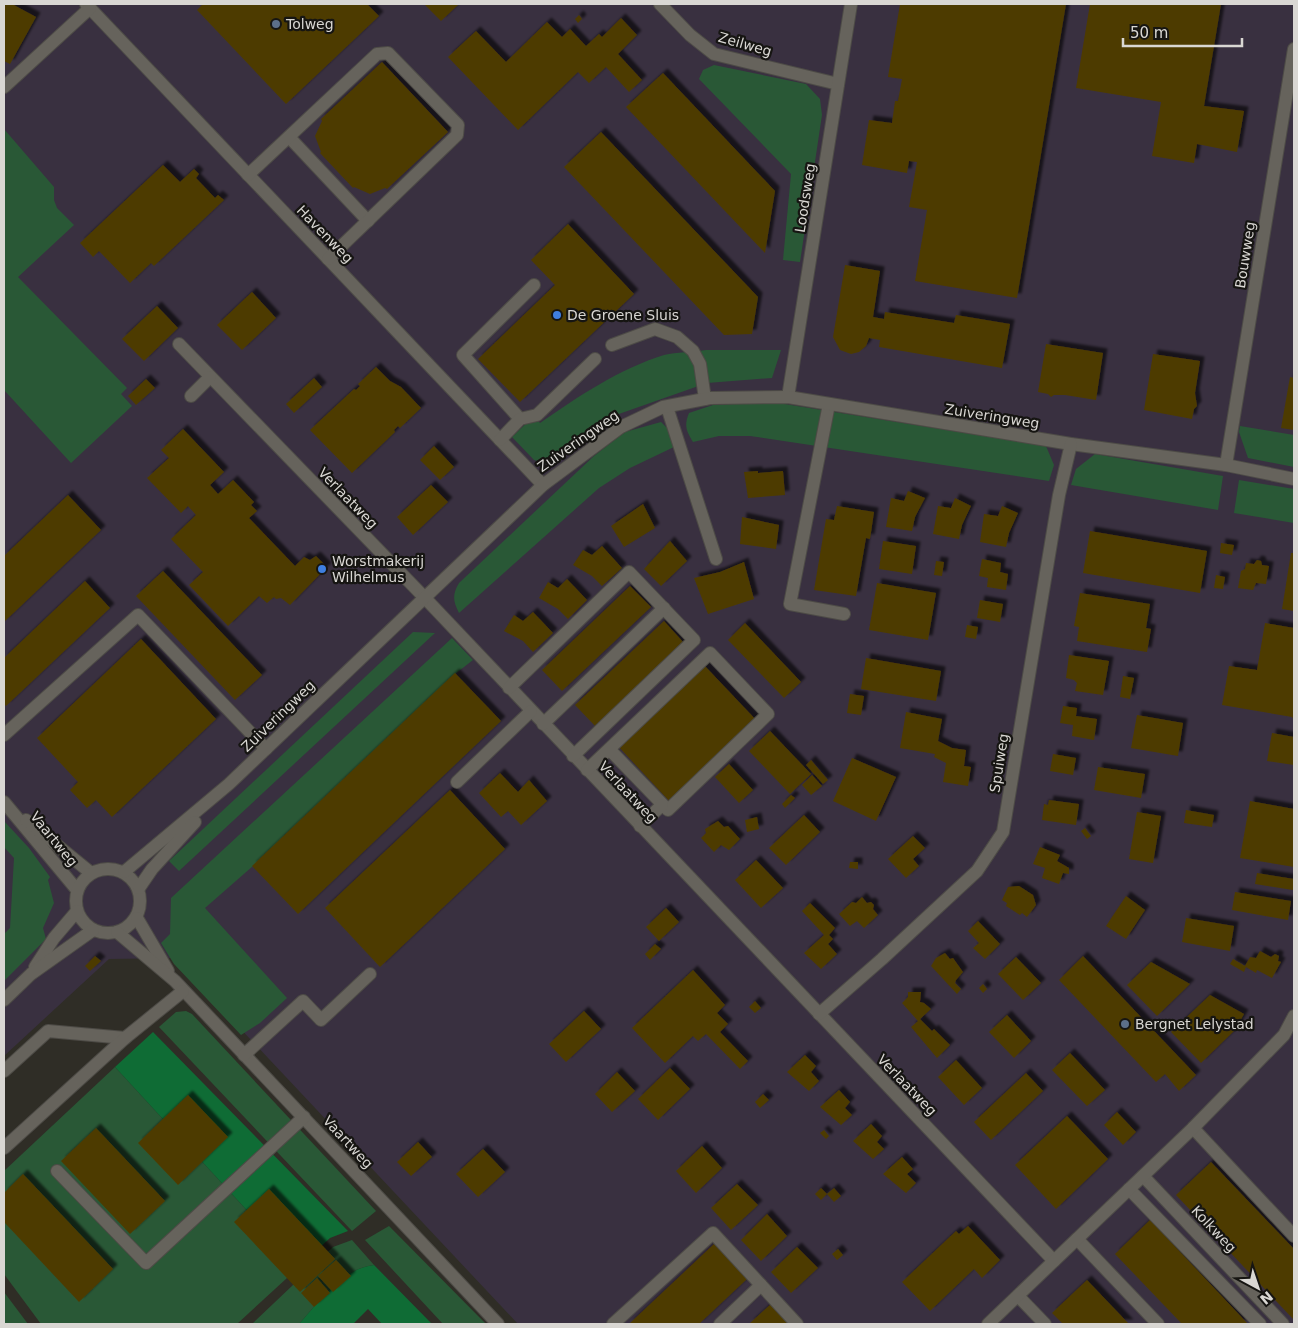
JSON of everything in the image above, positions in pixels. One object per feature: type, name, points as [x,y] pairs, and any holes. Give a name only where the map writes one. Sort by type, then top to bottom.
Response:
[{"type":"street","name":"Zeilweg","points":[[660,4],[690,35],[714,54],[838,84]]},
{"type":"street","name":"Loodsweg","points":[[788,397],[851,4]]},
{"type":"street","points":[[4,87],[88,6]]},
{"type":"street","name":"Havenweg","points":[[88,6],[543,485]]},
{"type":"street","name":"Bouwweg","points":[[1226,465],[1294,49]]},
{"type":"street","points":[[248,175],[377,54],[384,52],[388,53],[458,125],[457,135],[328,258]]},
{"type":"street","points":[[289,137],[368,220]]},
{"type":"street","points":[[520,420],[463,355],[534,286]]},
{"type":"street","points":[[612,345],[655,329],[677,336],[693,351],[700,364],[705,399]]},
{"type":"street","name":"Verlaatweg","points":[[179,344],[424,597],[1054,1261]]},
{"type":"street","points":[[500,440],[520,420],[537,415],[595,359]]},
{"type":"street","points":[[191,396],[210,377]]},
{"type":"street","name":"Zuiveringweg","points":[[124,872],[229,784],[543,485],[621,428],[667,406],[705,399],[788,397],[1071,444],[1226,465],[1294,479]]},
{"type":"street","points":[[829,404],[790,604],[844,614]]},
{"type":"street","points":[[667,406],[716,559]]},
{"type":"street","name":"Spuiweg","points":[[819,1014],[977,871],[1003,832],[1056,515],[1071,444]]},
{"type":"street","points":[[509,688],[629,572],[664,608],[694,640],[573,756]]},
{"type":"street","points":[[544,724],[664,608]]},
{"type":"street","points":[[4,735],[138,615],[266,749]]},
{"type":"street","points":[[587,770],[609,749],[710,653],[768,714],[668,810],[609,749]]},
{"type":"street","points":[[456,782],[531,711]]},
{"type":"street","name":"Zuiveringweg","points":[[139,888],[152,869],[229,784]]},
{"type":"street","name":"Vaartweg","points":[[6,804],[91,873]]},
{"type":"street","name":"Vaartweg","points":[[6,804],[77,890]]},
{"type":"street","points":[[640,826],[662,805]]},
{"type":"street","points":[[108,868],[124,872],[133,879],[139,888],[141,903],[137,918],[128,927],[117,932],[105,933],[92,930],[83,922],[77,911],[77,890],[83,880],[91,873],[108,868]]},
{"type":"street","points":[[31,974],[54,938],[77,911]]},
{"type":"street","name":"Vaartweg","points":[[137,918],[151,945],[179,986]]},
{"type":"street","points":[[4,1000],[31,974],[92,930]]},
{"type":"street","name":"Vaartweg","points":[[117,932],[179,986],[498,1324]]},
{"type":"street","points":[[244,1055],[303,1001],[322,1020],[370,974]]},
{"type":"street","points":[[4,1148],[179,986]]},
{"type":"street","points":[[988,1324],[1193,1128],[1284,1035],[1294,1016]]},
{"type":"street","points":[[4,1070],[48,1031],[124,1038]]},
{"type":"street","points":[[57,1171],[146,1263],[304,1117]]},
{"type":"street","points":[[1193,1128],[1294,1236]]},
{"type":"street","name":"Kolkweg","points":[[1143,1176],[1283,1324]]},
{"type":"street","points":[[1129,1189],[1260,1324]]},
{"type":"street","points":[[613,1324],[713,1233],[797,1324]]},
{"type":"street","points":[[1077,1239],[1158,1324]]},
{"type":"street","points":[[720,1324],[761,1285]]},
{"type":"street","points":[[1018,1296],[1045,1324]]},
{"type":"shaded area","points":[[4,4],[1294,4],[1294,1324],[518,1324],[174,958],[109,959],[4,1056]]},
{"type":"green space","points":[[714,65],[806,84],[820,99],[822,115],[800,262],[783,260],[791,174],[699,79],[703,70]]},
{"type":"green space","points":[[4,129],[54,187],[54,200],[57,208],[74,225],[18,277],[127,388],[121,394],[132,406],[71,463],[4,390]]},
{"type":"green space","points":[[706,350],[781,350],[772,378],[707,383],[616,415],[581,437],[552,465],[534,460],[512,437],[534,416],[540,423],[585,393],[631,368],[664,355]]},
{"type":"green space","points":[[772,402],[1046,446],[1054,465],[1049,481],[750,436],[719,436],[693,442],[687,431],[686,425],[689,413],[713,405]]},
{"type":"green space","points":[[661,422],[669,430],[674,447],[630,468],[599,488],[459,613],[454,598],[459,583],[594,456],[625,432]]},
{"type":"green space","points":[[1240,426],[1294,435],[1294,467],[1248,458],[1239,432]]},
{"type":"green space","points":[[1095,454],[1223,476],[1218,510],[1071,485],[1076,469]]},
{"type":"green space","points":[[1239,480],[1294,489],[1294,523],[1234,513]]},
{"type":"green space","points":[[413,632],[435,633],[179,871],[169,861]]},
{"type":"green space","points":[[452,638],[473,660],[455,674],[253,866],[205,908],[287,998],[260,1023],[241,1035],[174,964],[161,943],[170,934],[171,898]]},
{"type":"green space","points":[[4,821],[29,848],[50,877],[48,880],[54,903],[43,928],[46,939],[4,981],[4,934],[10,928],[14,858],[4,847]]},
{"type":"green space","points":[[186,1011],[192,1014],[376,1211],[352,1231],[159,1027],[176,1012]]},
{"type":"green space","points":[[153,1032],[348,1231],[330,1238],[299,1267],[115,1067]]},
{"type":"green space","points":[[115,1067],[299,1267],[237,1324],[41,1324],[4,1274],[4,1171]]},
{"type":"green space","points":[[389,1226],[486,1324],[443,1324],[365,1240]]},
{"type":"green space","points":[[352,1240],[374,1265],[362,1268],[341,1279],[323,1296],[299,1324],[252,1324],[333,1247]]},
{"type":"green space","points":[[374,1265],[432,1324],[382,1324],[368,1309],[353,1324],[299,1324],[323,1296],[341,1279],[362,1268]]},
{"type":"green space","points":[[4,1292],[28,1324],[4,1324]]},
{"type":"building","points":[[4,4],[12,4],[36,17],[10,64],[4,61]]},
{"type":"building","points":[[203,4],[367,4],[379,16],[286,104],[197,10]]},
{"type":"building","points":[[424,4],[459,4],[441,21]]},
{"type":"building","points":[[900,4],[1066,4],[1017,298],[915,281],[927,210],[909,207],[917,162],[909,161],[907,173],[862,165],[869,120],[892,123],[895,101],[898,101],[902,79],[888,77]]},
{"type":"building","points":[[1090,4],[1221,4],[1204,106],[1244,111],[1237,152],[1197,144],[1194,163],[1152,156],[1161,102],[1076,88]]},
{"type":"building","points":[[579,15],[582,19],[578,23],[575,19]]},
{"type":"building","points":[[621,18],[637,35],[618,54],[642,80],[629,92],[606,67],[589,83],[578,72],[518,130],[448,57],[476,31],[506,62],[547,22],[562,37],[570,29],[586,46],[599,34],[602,37]]},
{"type":"building","points":[[382,62],[448,132],[387,189],[385,188],[370,194],[353,188],[320,153],[315,136],[322,121],[321,119]]},
{"type":"building","points":[[663,73],[775,191],[765,253],[626,107]]},
{"type":"building","points":[[601,132],[758,297],[752,334],[724,335],[564,167]]},
{"type":"building","points":[[163,165],[180,182],[194,169],[199,174],[196,178],[215,198],[218,195],[224,200],[154,266],[151,263],[130,283],[99,251],[93,257],[80,243]]},
{"type":"building","points":[[568,224],[634,294],[520,402],[478,359],[555,285],[531,260]]},
{"type":"building","points":[[845,265],[880,271],[873,317],[884,319],[885,312],[954,323],[956,315],[1010,324],[1002,368],[879,347],[880,340],[869,338],[866,346],[859,352],[851,354],[840,350],[833,337]]},
{"type":"building","points":[[252,292],[276,318],[242,350],[217,325]]},
{"type":"building","points":[[157,306],[178,328],[144,361],[122,339]]},
{"type":"building","points":[[1046,344],[1103,353],[1096,400],[1065,395],[1054,395],[1051,397],[1048,394],[1038,392]]},
{"type":"building","points":[[1153,354],[1200,361],[1195,393],[1197,406],[1194,409],[1192,419],[1144,410]]},
{"type":"building","points":[[376,367],[390,381],[401,387],[421,408],[400,428],[398,426],[394,430],[395,432],[352,473],[310,430],[354,389],[356,390],[360,386],[358,384]]},
{"type":"building","points":[[1290,377],[1294,378],[1294,430],[1281,428]]},
{"type":"building","points":[[314,378],[322,387],[294,413],[286,404]]},
{"type":"building","points":[[146,379],[155,388],[136,405],[128,396]]},
{"type":"building","points":[[183,429],[224,472],[210,485],[218,494],[233,480],[254,502],[251,505],[257,511],[249,518],[295,566],[304,557],[310,560],[316,556],[327,567],[290,605],[281,598],[276,599],[274,597],[267,603],[259,596],[228,626],[189,585],[203,572],[171,539],[196,515],[188,506],[181,513],[147,478],[169,458],[161,450]]},
{"type":"building","points":[[434,446],[454,467],[440,480],[420,460]]},
{"type":"building","points":[[758,471],[758,473],[783,471],[785,495],[748,498],[744,472]]},
{"type":"building","points":[[431,485],[448,502],[413,535],[397,517]]},
{"type":"building","points":[[908,491],[925,498],[915,517],[912,531],[886,527],[891,498],[904,501]]},
{"type":"building","points":[[68,495],[101,530],[4,622],[4,556]]},
{"type":"building","points":[[955,498],[971,506],[962,525],[959,539],[933,534],[938,506],[951,508]]},
{"type":"building","points":[[643,504],[655,528],[624,547],[611,526]]},
{"type":"building","points":[[837,506],[874,512],[870,539],[866,538],[856,596],[814,590],[826,519],[834,520]]},
{"type":"building","points":[[1002,506],[1018,513],[1009,533],[1006,547],[980,542],[984,514],[998,516]]},
{"type":"building","points":[[742,517],[779,525],[776,549],[740,544]]},
{"type":"building","points":[[1090,531],[1207,551],[1200,593],[1083,573]]},
{"type":"building","points":[[670,541],[687,561],[661,586],[644,569]]},
{"type":"building","points":[[883,541],[916,546],[912,574],[879,569]]},
{"type":"building","points":[[1221,543],[1234,545],[1232,555],[1220,553]]},
{"type":"building","points":[[602,546],[622,568],[602,586],[592,576],[573,565],[583,550],[592,555]]},
{"type":"building","points":[[1291,553],[1294,553],[1294,611],[1282,609]]},
{"type":"building","points":[[982,559],[1001,563],[1000,572],[1008,574],[1006,590],[987,587],[988,578],[979,576]]},
{"type":"building","points":[[1257,560],[1261,561],[1262,565],[1269,566],[1266,584],[1256,583],[1253,590],[1238,588],[1241,571],[1245,569],[1246,563],[1254,564]]},
{"type":"building","points":[[936,561],[944,562],[942,576],[934,575]]},
{"type":"building","points":[[744,562],[754,599],[708,614],[694,578],[720,572]]},
{"type":"building","points":[[163,571],[262,675],[235,700],[136,596]]},
{"type":"building","points":[[1216,575],[1225,577],[1223,589],[1214,588]]},
{"type":"building","points":[[567,579],[587,600],[568,619],[558,609],[539,598],[548,582],[558,588]]},
{"type":"building","points":[[85,581],[110,608],[6,706],[4,704],[4,658]]},
{"type":"building","points":[[877,583],[936,593],[928,640],[869,630]]},
{"type":"building","points":[[630,586],[651,607],[562,691],[542,670]]},
{"type":"building","points":[[1080,593],[1150,604],[1146,628],[1151,629],[1147,652],[1077,641],[1079,627],[1074,626]]},
{"type":"building","points":[[980,600],[1003,604],[1000,622],[977,618]]},
{"type":"building","points":[[533,612],[553,633],[533,652],[523,641],[504,631],[514,615],[523,621]]},
{"type":"building","points":[[664,621],[684,643],[596,727],[575,705]]},
{"type":"building","points":[[745,623],[801,682],[784,698],[728,640]]},
{"type":"building","points":[[1265,623],[1294,628],[1294,720],[1292,717],[1222,705],[1229,666],[1257,670]]},
{"type":"building","points":[[967,625],[978,627],[976,639],[965,637]]},
{"type":"building","points":[[141,639],[216,719],[112,817],[96,800],[87,808],[70,790],[78,782],[37,738]]},
{"type":"building","points":[[1069,655],[1109,661],[1103,695],[1075,691],[1077,683],[1066,678]]},
{"type":"building","points":[[866,658],[941,671],[936,701],[861,689]]},
{"type":"building","points":[[703,664],[758,722],[672,804],[617,745]]},
{"type":"building","points":[[455,673],[501,721],[298,914],[252,866]]},
{"type":"building","points":[[1123,676],[1134,678],[1130,699],[1120,697]]},
{"type":"building","points":[[850,694],[864,696],[861,715],[847,713]]},
{"type":"building","points":[[1063,706],[1077,708],[1076,716],[1097,719],[1094,740],[1072,736],[1073,725],[1060,723]]},
{"type":"building","points":[[906,712],[942,719],[938,741],[952,748],[966,750],[964,766],[971,767],[968,786],[943,782],[946,763],[934,757],[935,754],[900,748]]},
{"type":"building","points":[[1137,715],[1183,723],[1178,756],[1131,748]]},
{"type":"building","points":[[770,731],[811,774],[790,794],[749,751]]},
{"type":"building","points":[[1272,733],[1294,737],[1294,765],[1267,761]]},
{"type":"building","points":[[1053,754],[1076,758],[1073,775],[1050,771]]},
{"type":"building","points":[[852,758],[896,777],[876,821],[833,801]]},
{"type":"building","points":[[811,760],[828,780],[823,784],[806,765]]},
{"type":"building","points":[[729,764],[753,790],[739,803],[715,777]]},
{"type":"building","points":[[1098,767],[1145,774],[1141,798],[1094,790]]},
{"type":"building","points":[[500,773],[518,792],[529,780],[547,801],[521,825],[508,811],[501,817],[479,793]]},
{"type":"building","points":[[812,775],[822,786],[811,795],[802,785]]},
{"type":"building","points":[[450,790],[505,849],[380,967],[325,908]]},
{"type":"building","points":[[791,795],[795,798],[785,808],[782,804]]},
{"type":"building","points":[[1049,800],[1079,804],[1076,825],[1042,820],[1044,804],[1048,805]]},
{"type":"building","points":[[1250,801],[1294,809],[1294,867],[1240,858]]},
{"type":"building","points":[[1186,810],[1214,815],[1212,827],[1184,823]]},
{"type":"building","points":[[1137,812],[1161,816],[1153,863],[1129,859]]},
{"type":"building","points":[[804,815],[820,832],[786,865],[769,848]]},
{"type":"building","points":[[757,817],[759,829],[747,832],[745,820]]},
{"type":"building","points":[[718,821],[724,827],[728,826],[740,839],[729,850],[721,845],[714,852],[701,838],[706,833],[705,829]]},
{"type":"building","points":[[1085,828],[1091,836],[1087,839],[1081,831]]},
{"type":"building","points":[[913,836],[925,848],[913,859],[919,866],[906,878],[888,859]]},
{"type":"building","points":[[1040,847],[1060,855],[1057,861],[1069,868],[1069,874],[1063,873],[1059,884],[1042,878],[1045,868],[1033,864]]},
{"type":"building","points":[[756,860],[783,888],[761,908],[735,880]]},
{"type":"building","points":[[850,862],[858,862],[858,869],[849,868]]},
{"type":"building","points":[[1257,873],[1294,879],[1293,890],[1255,884]]},
{"type":"building","points":[[1019,886],[1033,895],[1036,905],[1027,917],[1006,906],[1007,903],[1002,900],[1008,887]]},
{"type":"building","points":[[1235,892],[1291,901],[1288,920],[1232,910]]},
{"type":"building","points":[[1126,896],[1145,910],[1126,939],[1106,926]]},
{"type":"building","points":[[862,897],[867,903],[871,902],[874,905],[873,909],[878,915],[864,928],[857,921],[850,926],[839,914],[852,902],[856,903]]},
{"type":"building","points":[[810,903],[835,928],[829,935],[833,939],[828,944],[837,954],[821,969],[804,953],[824,935],[802,911]]},
{"type":"building","points":[[666,908],[679,922],[659,941],[646,927]]},
{"type":"building","points":[[1186,918],[1234,926],[1230,951],[1182,942]]},
{"type":"building","points":[[978,921],[1000,944],[985,959],[973,948],[979,943],[968,931]]},
{"type":"building","points":[[655,944],[661,949],[650,960],[645,954]]},
{"type":"building","points":[[1260,951],[1271,957],[1275,954],[1279,956],[1278,961],[1281,962],[1272,978],[1257,970],[1256,973],[1246,967],[1244,972],[1230,964],[1233,959],[1245,966],[1250,957],[1256,958]]},
{"type":"building","points":[[945,953],[950,959],[953,958],[963,972],[955,983],[961,989],[957,994],[931,966],[936,958]]},
{"type":"building","points":[[95,956],[101,961],[90,971],[85,966]]},
{"type":"building","points":[[1083,956],[1196,1075],[1179,1091],[1165,1074],[1156,1082],[1059,980]]},
{"type":"building","points":[[1016,957],[1041,983],[1023,1000],[998,974]]},
{"type":"building","points":[[1151,962],[1190,984],[1157,1016],[1127,985]]},
{"type":"building","points":[[693,970],[725,1005],[717,1013],[728,1024],[720,1032],[748,1061],[740,1069],[706,1034],[698,1041],[693,1036],[665,1063],[632,1028]]},
{"type":"building","points":[[983,984],[987,989],[983,993],[979,988]]},
{"type":"building","points":[[908,992],[921,992],[920,1002],[931,1009],[920,1019],[932,1031],[934,1029],[950,1045],[937,1058],[911,1027],[918,1021],[902,1003],[908,997]]},
{"type":"building","points":[[1210,995],[1244,1014],[1235,1030],[1201,1063],[1171,1032]]},
{"type":"building","points":[[755,1001],[761,1008],[755,1013],[749,1007]]},
{"type":"building","points":[[584,1011],[601,1029],[566,1062],[549,1044]]},
{"type":"building","points":[[1007,1015],[1031,1041],[1014,1058],[989,1032]]},
{"type":"building","points":[[1070,1053],[1105,1090],[1087,1106],[1052,1070]]},
{"type":"building","points":[[805,1055],[816,1066],[811,1072],[819,1081],[809,1091],[787,1072]]},
{"type":"building","points":[[956,1060],[982,1088],[964,1105],[938,1077]]},
{"type":"building","points":[[670,1068],[690,1089],[658,1120],[638,1099]]},
{"type":"building","points":[[617,1072],[635,1091],[612,1112],[595,1094]]},
{"type":"building","points":[[1026,1073],[1043,1091],[991,1140],[974,1122]]},
{"type":"building","points":[[839,1090],[850,1102],[845,1108],[852,1115],[841,1125],[820,1107]]},
{"type":"building","points":[[763,1094],[769,1100],[760,1108],[755,1102]]},
{"type":"building","points":[[188,1095],[228,1137],[178,1185],[138,1143]]},
{"type":"building","points":[[1117,1112],[1136,1132],[1123,1145],[1104,1125]]},
{"type":"building","points":[[1067,1116],[1108,1159],[1056,1209],[1015,1165]]},
{"type":"building","points":[[871,1124],[882,1136],[877,1142],[884,1149],[873,1159],[853,1141]]},
{"type":"building","points":[[96,1128],[165,1201],[130,1234],[61,1161]]},
{"type":"building","points":[[824,1130],[829,1136],[826,1139],[820,1133]]},
{"type":"building","points":[[418,1142],[432,1157],[411,1176],[397,1162]]},
{"type":"building","points":[[702,1146],[722,1168],[696,1193],[676,1171]]},
{"type":"building","points":[[483,1149],[505,1172],[478,1197],[456,1174]]},
{"type":"building","points":[[902,1157],[913,1169],[907,1174],[916,1183],[906,1193],[883,1174]]},
{"type":"building","points":[[1211,1162],[1294,1249],[1294,1320],[1176,1195]]},
{"type":"building","points":[[23,1174],[113,1269],[79,1302],[4,1222],[4,1193]]},
{"type":"building","points":[[737,1184],[758,1205],[731,1230],[711,1208]]},
{"type":"building","points":[[821,1188],[827,1194],[821,1200],[815,1194]]},
{"type":"building","points":[[834,1188],[841,1196],[834,1202],[827,1194]]},
{"type":"building","points":[[269,1189],[335,1259],[300,1292],[234,1222]]},
{"type":"building","points":[[767,1214],[787,1236],[761,1261],[741,1240]]},
{"type":"building","points":[[1150,1220],[1248,1324],[1182,1324],[1115,1254]]},
{"type":"building","points":[[968,1226],[1000,1260],[982,1278],[974,1269],[930,1311],[902,1282],[956,1231],[959,1234]]},
{"type":"building","points":[[714,1244],[747,1279],[699,1324],[629,1324]]},
{"type":"building","points":[[797,1247],[818,1268],[791,1293],[771,1272]]},
{"type":"building","points":[[838,1249],[843,1255],[837,1260],[832,1254]]},
{"type":"building","points":[[336,1260],[351,1276],[333,1292],[318,1276]]},
{"type":"building","points":[[317,1278],[330,1293],[314,1307],[301,1293]]},
{"type":"building","points":[[1087,1280],[1129,1324],[1063,1324],[1052,1313]]},
{"type":"building","points":[[771,1304],[790,1324],[749,1324]]},
{"type":"place","name":"Tolweg","points":[[276,24]]},
{"type":"place","name":"De Groene Sluis","points":[[557,315]]},
{"type":"place","name":"Worstmakerij Wilhelmus","points":[[322,569]]},
{"type":"place","name":"Bergnet Lelystad","points":[[1125,1024]]}]
